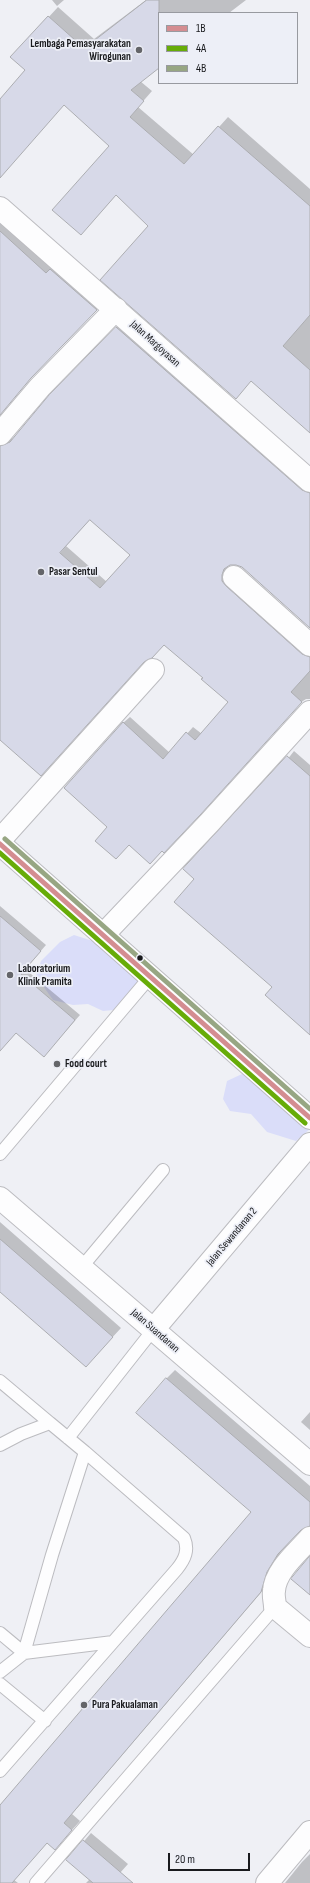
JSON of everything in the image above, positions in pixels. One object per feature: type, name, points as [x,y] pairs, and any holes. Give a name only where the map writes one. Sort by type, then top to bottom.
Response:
[{"type":"street","name":"Jalan Margoyasan","points":[[0,208],[310,481]]},
{"type":"street","points":[[0,434],[40,387],[116,309]]},
{"type":"street","points":[[234,577],[310,645]]},
{"type":"street","points":[[0,840],[153,670]]},
{"type":"street","points":[[103,935],[226,805],[310,712]]},
{"type":"street","points":[[0,844],[310,1118]]},
{"type":"street","name":"Jalan Sewandanan 2","points":[[153,1330],[310,1144]]},
{"type":"street","name":"Jalan Suandanan","points":[[0,1198],[310,1464]]},
{"type":"street","points":[[310,1538],[282,1571],[276,1581],[274,1592],[275,1607],[310,1636]]},
{"type":"street","points":[[266,1883],[310,1832]]},
{"type":"lane","points":[[0,1154],[150,977]]},
{"type":"lane","points":[[82,1268],[163,1170]]},
{"type":"lane","points":[[68,1438],[153,1330]]},
{"type":"lane","points":[[0,1381],[184,1538],[187,1550],[182,1563],[0,1771]]},
{"type":"lane","points":[[0,1445],[21,1434],[50,1423]]},
{"type":"lane","points":[[24,1653],[52,1555],[85,1452]]},
{"type":"lane","points":[[36,1883],[275,1607]]},
{"type":"lane","points":[[0,1633],[24,1653]]},
{"type":"lane","points":[[0,1672],[24,1653],[113,1642]]},
{"type":"lane","points":[[0,1684],[45,1721]]},
{"type":"shaded area","points":[[74,935],[96,942],[141,983],[128,1003],[114,1010],[103,1011],[88,1004],[73,1005],[53,1000],[36,976],[41,961],[60,942]]},
{"type":"shaded area","points":[[242,1074],[256,1075],[310,1122],[310,1129],[296,1141],[267,1132],[251,1114],[230,1111],[223,1099],[227,1081]]},
{"type":"building","points":[[147,0],[159,0],[158,69],[131,90],[144,101],[130,117],[184,164],[218,126],[310,206],[310,315],[283,346],[310,370],[310,433],[251,381],[236,399],[100,280],[148,226],[116,195],[81,235],[52,210],[109,146],[64,105],[0,178],[0,99],[25,70],[10,57],[48,16],[84,48]]},
{"type":"building","points":[[0,231],[46,273],[50,269],[97,310],[31,378],[0,415]]},
{"type":"building","points":[[116,327],[302,490],[310,493],[310,628],[242,567],[230,565],[224,569],[222,575],[222,581],[226,586],[302,654],[310,657],[310,671],[291,692],[302,702],[201,814],[164,853],[162,851],[150,864],[129,845],[116,859],[95,841],[107,827],[64,788],[123,722],[163,759],[186,732],[195,740],[228,702],[201,679],[203,678],[164,645],[152,658],[144,662],[41,776],[0,740],[0,446],[10,442],[49,395]],"holes":[[[90,520],[130,555],[100,588],[60,553]]]},
{"type":"building","points":[[287,756],[310,776],[310,1035],[265,995],[272,987],[174,902],[194,879],[183,869]]},
{"type":"building","points":[[0,916],[41,951],[21,974],[75,1020],[44,1057],[16,1033],[0,1051]]},
{"type":"building","points":[[0,1239],[113,1337],[86,1367],[0,1292]]},
{"type":"building","points":[[166,1378],[310,1502],[310,1526],[301,1530],[278,1554],[267,1572],[261,1592],[64,1823],[72,1830],[55,1850],[47,1843],[12,1883],[0,1883],[0,1805],[251,1512],[136,1413]]},
{"type":"building","points":[[310,1556],[310,1595],[291,1579]]},
{"type":"building","points":[[83,1840],[133,1883],[93,1883],[66,1860]]},
{"type":"transit line","name":"4B","points":[[5,839],[310,1109]]},
{"type":"transit line","name":"1B","points":[[0,844],[310,1118]]},
{"type":"transit line","name":"4A","points":[[0,853],[305,1123]]},
{"type":"place","name":"Lembaga Pemasyarakatan Wirogunan","points":[[139,50]]},
{"type":"place","name":"Pasar Sentul","points":[[41,572]]},
{"type":"place","name":"Laboratorium Klinik Pramita","points":[[10,975]]},
{"type":"place","name":"Food court","points":[[57,1064]]},
{"type":"place","name":"Pura Pakualaman","points":[[84,1705]]}]
